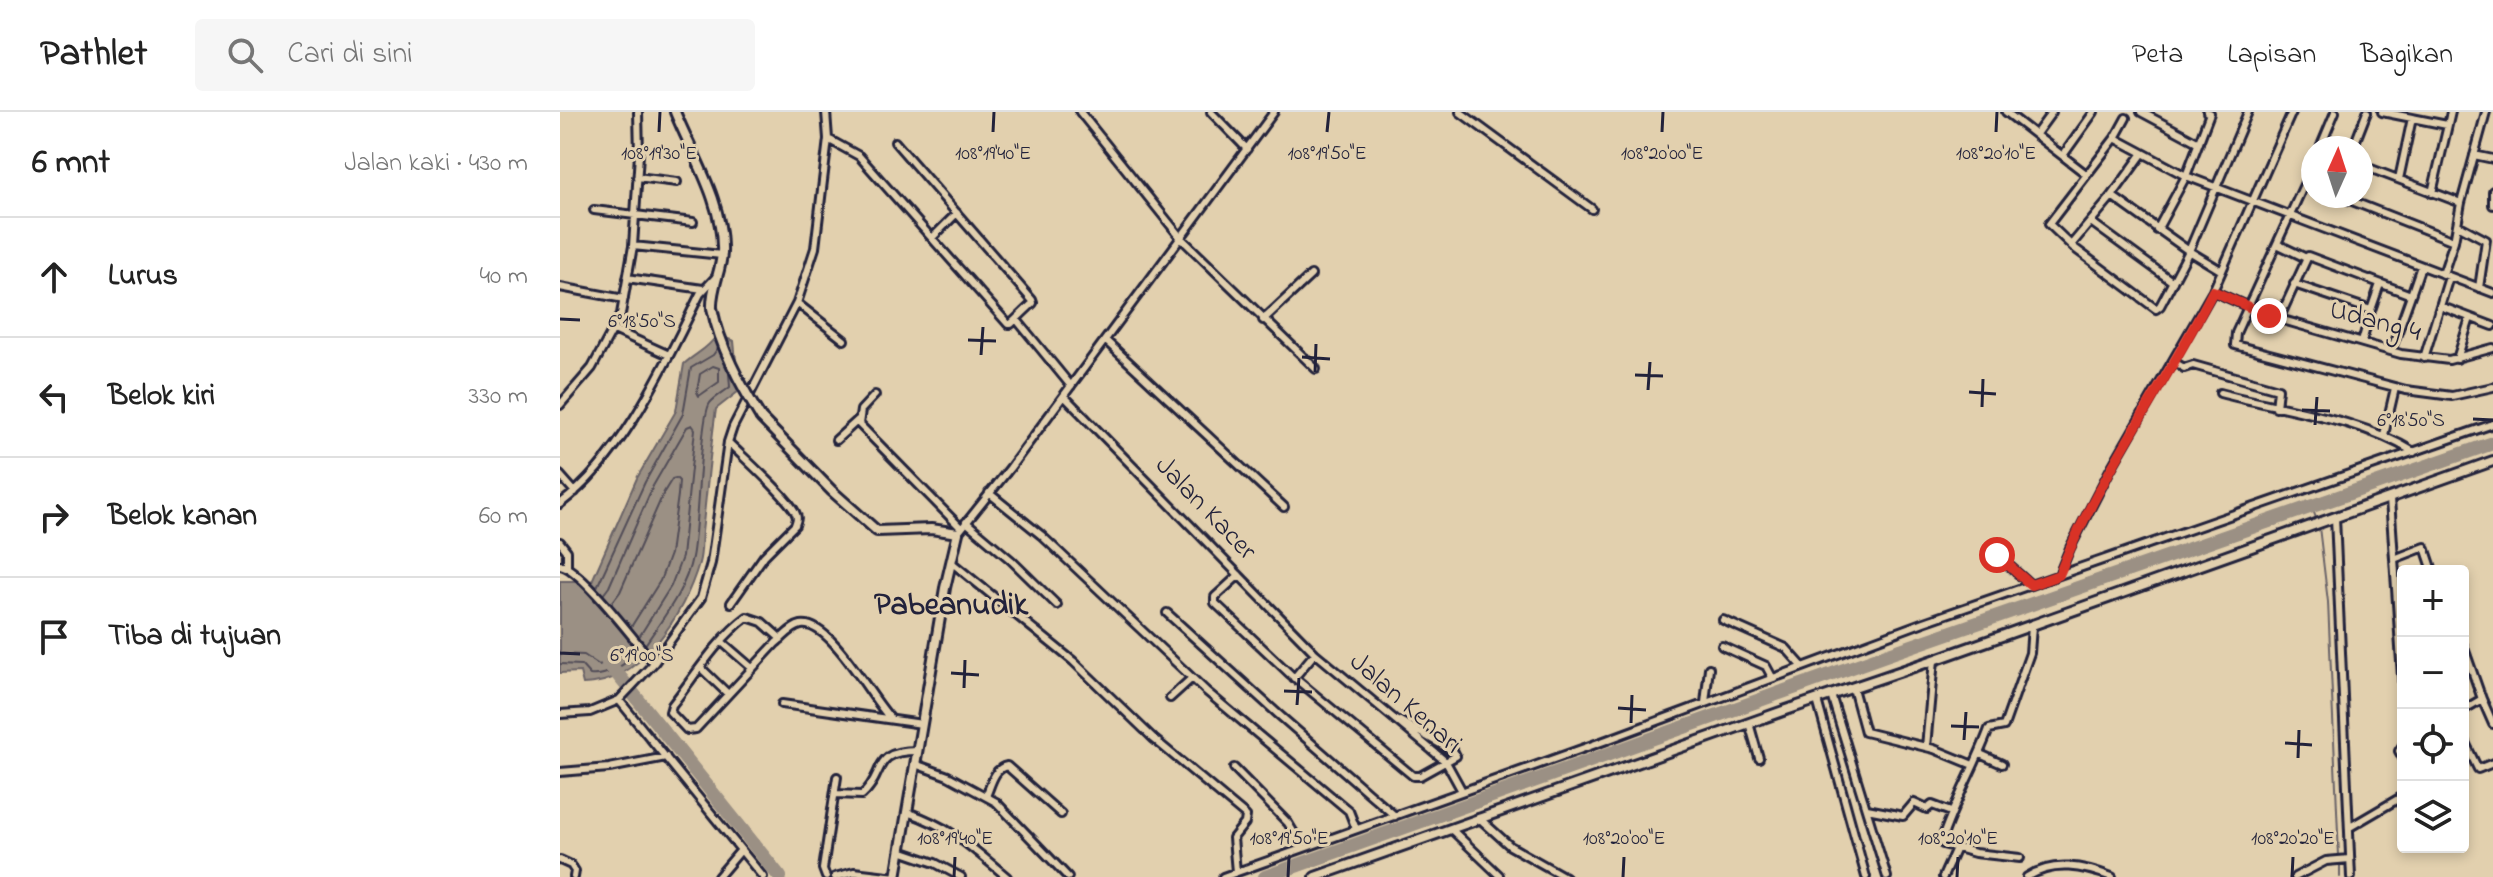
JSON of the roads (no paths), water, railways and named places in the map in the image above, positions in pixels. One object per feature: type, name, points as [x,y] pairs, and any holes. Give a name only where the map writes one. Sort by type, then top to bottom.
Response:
[{"type":"street","points":[[560,405],[592,368],[614,330],[624,299],[633,246],[638,112]]},
{"type":"street","points":[[675,112],[720,225],[722,255],[715,278],[712,308],[717,331],[744,391],[761,418],[832,491],[877,531],[962,528]]},
{"type":"street","points":[[560,714],[590,712],[621,698],[641,680],[701,598],[711,563],[728,442],[797,303],[815,248],[828,139],[826,112]]},
{"type":"street","points":[[1080,112],[1181,238],[1316,369]]},
{"type":"street","points":[[1211,112],[1247,149]]},
{"type":"street","points":[[835,877],[854,872],[896,877],[951,562],[962,528],[1064,396],[1274,112]]},
{"type":"street","points":[[1460,112],[1592,209]]},
{"type":"street","points":[[2006,112],[2086,174]]},
{"type":"street","points":[[2036,134],[2052,112]]},
{"type":"street","points":[[2064,154],[2094,112]]},
{"type":"street","points":[[2141,112],[2199,143]]},
{"type":"street","points":[[2157,230],[2186,176],[2209,112]]},
{"type":"street","points":[[2126,118],[2115,138],[2049,224],[2071,245],[2157,308],[2189,251],[2248,112]]},
{"type":"street","points":[[2059,575],[2110,470],[2213,291],[2291,112]]},
{"type":"street","points":[[2325,136],[2335,112]]},
{"type":"street","points":[[2358,136],[2367,112]]},
{"type":"street","points":[[2382,112],[2447,125]]},
{"type":"street","points":[[2432,193],[2451,112]]},
{"type":"street","points":[[2424,358],[2440,306],[2461,203],[2486,112]]},
{"type":"street","points":[[2399,179],[2412,118]]},
{"type":"street","points":[[2115,138],[2186,176],[2493,293]]},
{"type":"street","points":[[828,139],[859,156],[1008,324],[1017,320],[1033,303],[1032,300],[895,142]]},
{"type":"street","points":[[2071,245],[2143,153]]},
{"type":"street","points":[[2474,155],[2493,159]]},
{"type":"street","points":[[2373,169],[2461,203]]},
{"type":"street","points":[[637,177],[677,182]]},
{"type":"street","points":[[2493,191],[2493,205]]},
{"type":"street","points":[[2112,196],[2157,230],[2222,271]]},
{"type":"street","points":[[2301,197],[2248,306],[2235,345],[2395,388],[2452,396],[2493,387]]},
{"type":"street","points":[[2370,208],[2454,241]]},
{"type":"street","points":[[594,210],[693,222]]},
{"type":"street","points":[[932,238],[957,213]]},
{"type":"street","points":[[2091,222],[2173,282]]},
{"type":"street","points":[[2458,225],[2486,240],[2479,288]]},
{"type":"street","points":[[2277,244],[2306,258],[2308,256],[2411,295]]},
{"type":"street","points":[[633,246],[722,255]]},
{"type":"street","points":[[2279,319],[2306,258]]},
{"type":"street","points":[[2391,351],[2421,266]]},
{"type":"street","points":[[1263,320],[1311,275]]},
{"type":"street","points":[[627,278],[703,289]]},
{"type":"street","points":[[560,504],[575,492],[633,422],[703,289],[715,278]]},
{"type":"street","points":[[2294,284],[2371,310]]},
{"type":"street","points":[[2362,342],[2380,284]]},
{"type":"street","points":[[560,287],[624,299]]},
{"type":"street","name":"Udang 4","points":[[2213,291],[2279,319],[2424,358],[2457,359],[2493,348]]},
{"type":"street","points":[[797,303],[844,340]]},
{"type":"street","points":[[2440,306],[2493,326]]},
{"type":"street","points":[[2457,359],[2470,318]]},
{"type":"street","points":[[1017,320],[1071,386]]},
{"type":"street","points":[[614,330],[669,355]]},
{"type":"street","points":[[1105,340],[1284,507]]},
{"type":"street","points":[[2174,362],[2184,368],[2193,365],[2278,389],[2276,408]]},
{"type":"street","points":[[2384,435],[2395,388]]},
{"type":"street","points":[[2220,393],[2384,435],[2414,452]]},
{"type":"street","points":[[836,440],[858,420],[861,410],[875,395]]},
{"type":"street","name":"Jalan Kacer","points":[[1064,396],[1315,653]]},
{"type":"street","points":[[858,420],[962,528],[1011,560],[1057,605]]},
{"type":"street","points":[[1223,877],[1604,741],[1802,666],[2493,424]]},
{"type":"street","points":[[728,442],[784,499],[797,519],[795,525],[764,556],[731,603]]},
{"type":"street","points":[[1315,877],[2493,461]]},
{"type":"street","points":[[560,475],[575,492]]},
{"type":"street","points":[[989,493],[1041,535],[1192,678],[1349,811],[1356,829]]},
{"type":"street","points":[[2390,499],[2397,578]]},
{"type":"street","points":[[2335,517],[2350,827],[2346,859],[2351,877]]},
{"type":"street","points":[[560,542],[567,551],[563,566],[614,615],[654,663]]},
{"type":"street","points":[[2394,559],[2425,547],[2431,565]]},
{"type":"street","points":[[1997,555],[2031,585]]},
{"type":"street","points":[[951,562],[1073,661],[1154,739],[1246,816],[1245,823],[1233,838],[1236,872]]},
{"type":"street","points":[[1239,575],[1215,597],[1215,603],[1294,678],[1413,776],[1420,776],[1454,758],[1456,754],[1381,709]]},
{"type":"street","points":[[1167,613],[1395,816]]},
{"type":"street","points":[[781,639],[762,622],[747,617],[722,642],[670,712],[687,730],[696,729],[781,639],[800,625],[808,625],[828,635],[855,669],[876,704],[891,719]]},
{"type":"street","points":[[1723,620],[1786,648],[1802,666]]},
{"type":"street","points":[[2020,858],[1956,848],[1941,842],[1951,812],[1989,729],[2004,726],[2030,653],[2032,626]]},
{"type":"street","points":[[722,642],[752,668]]},
{"type":"street","points":[[1722,646],[1766,666],[1772,677]]},
{"type":"street","points":[[1294,678],[1315,653]]},
{"type":"street","name":"Jalan Kenari","points":[[1315,653],[1446,762],[1462,791]]},
{"type":"street","points":[[1926,747],[1934,660]]},
{"type":"street","points":[[2469,662],[2493,724]]},
{"type":"street","points":[[701,668],[728,694]]},
{"type":"street","points":[[1705,703],[1709,668]]},
{"type":"street","points":[[1170,698],[1192,678]]},
{"type":"street","points":[[1853,688],[1864,731],[1926,747],[1973,765]]},
{"type":"street","points":[[1824,697],[1867,809],[1887,877]]},
{"type":"street","points":[[1824,697],[1866,877]]},
{"type":"street","points":[[621,698],[763,877]]},
{"type":"street","points":[[2465,709],[2482,699]]},
{"type":"street","points":[[782,704],[922,724]]},
{"type":"street","points":[[1749,723],[1759,758]]},
{"type":"street","points":[[835,794],[862,795],[870,787],[885,759],[901,751],[917,751]]},
{"type":"street","points":[[2469,753],[2478,769],[2493,763]]},
{"type":"street","points":[[1980,754],[2002,764]]},
{"type":"street","points":[[560,772],[609,768],[666,757]]},
{"type":"street","points":[[915,764],[948,776],[996,802],[1064,876]]},
{"type":"street","points":[[986,796],[997,772],[1007,766],[1061,814]]},
{"type":"street","points":[[1234,768],[1288,823],[1303,848]]},
{"type":"street","points":[[826,877],[823,869],[837,777]]},
{"type":"street","points":[[2350,827],[2397,800]]},
{"type":"street","points":[[1867,809],[1903,816],[1914,803],[1928,809],[1932,805],[1951,812]]},
{"type":"street","points":[[907,812],[953,832],[1007,877]]},
{"type":"street","points":[[1479,818],[1510,846],[1565,877]]},
{"type":"street","points":[[1452,830],[1499,875]]},
{"type":"street","points":[[1943,877],[1956,848]]},
{"type":"street","points":[[718,877],[741,850]]},
{"type":"street","points":[[900,851],[935,863],[961,877]]},
{"type":"street","points":[[2295,877],[2326,861],[2346,859]]},
{"type":"street","points":[[560,860],[573,868],[574,877]]},
{"type":"street","points":[[2027,877],[2052,866],[2082,867],[2112,877]]},
{"type":"water","points":[[717,335],[734,341],[739,391],[716,409],[701,555],[692,583],[671,624],[641,659],[604,681],[583,684],[580,672],[560,673],[560,581],[592,581],[637,478],[676,411],[684,364]]},
{"type":"waterway","points":[[1265,877],[1883,656],[2493,443]]},
{"type":"waterway","points":[[2312,507],[2317,521]]},
{"type":"waterway","points":[[2319,527],[2328,602],[2339,856]]},
{"type":"waterway","points":[[607,661],[780,877]]},
{"type":"waterway","points":[[2340,862],[2340,877]]},
{"type":"district","name":"Pabeanudik","points":[[951,606]]}]
